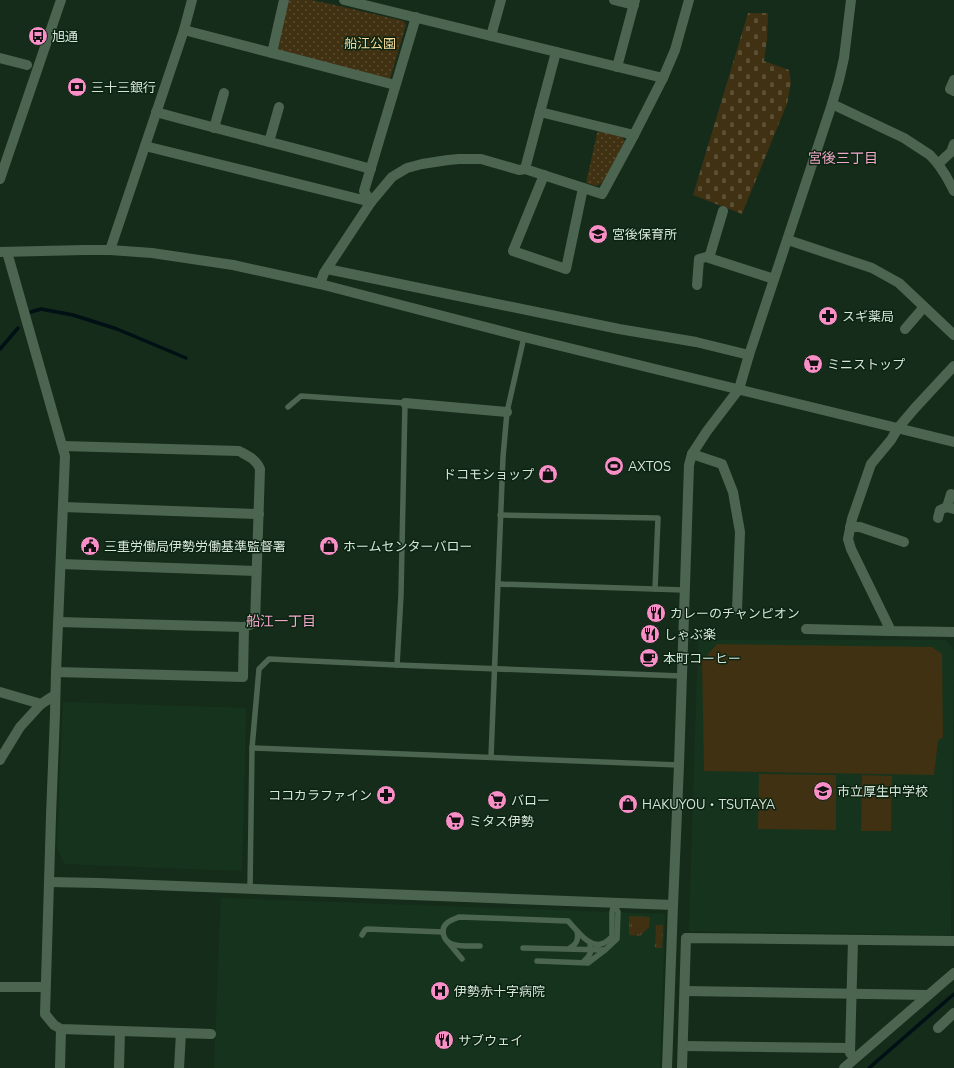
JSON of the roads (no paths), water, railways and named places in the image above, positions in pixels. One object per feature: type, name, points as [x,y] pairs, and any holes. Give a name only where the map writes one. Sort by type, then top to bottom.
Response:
[{"type":"street","points":[[0,179],[60,0]]},
{"type":"street","points":[[110,250],[184,30],[192,0]]},
{"type":"street","points":[[272,53],[284,0]]},
{"type":"street","points":[[344,0],[663,78]]},
{"type":"street","points":[[491,36],[501,0]]},
{"type":"street","points":[[614,0],[634,2],[617,67]]},
{"type":"street","points":[[320,284],[324,273],[371,202],[392,177],[407,168],[448,160],[481,159],[519,170],[524,169],[602,194],[663,78],[675,50],[689,0]]},
{"type":"street","points":[[666,1068],[679,765],[689,465],[692,454],[707,431],[739,389],[839,80],[844,58],[851,0]]},
{"type":"street","points":[[371,202],[364,191],[416,17]]},
{"type":"street","points":[[184,30],[396,85]]},
{"type":"street","points":[[524,169],[556,52]]},
{"type":"street","points":[[0,58],[27,66]]},
{"type":"street","points":[[954,80],[950,89],[954,91]]},
{"type":"street","points":[[214,128],[224,93]]},
{"type":"street","points":[[832,104],[904,138],[930,155],[938,164],[954,191]]},
{"type":"street","points":[[269,142],[279,106]]},
{"type":"street","points":[[156,112],[371,168]]},
{"type":"street","points":[[540,112],[634,135]]},
{"type":"street","points":[[938,164],[951,152],[954,144]]},
{"type":"street","points":[[145,146],[371,202]]},
{"type":"street","points":[[544,175],[513,251],[566,269],[583,188]]},
{"type":"street","points":[[710,256],[724,211]]},
{"type":"street","points":[[788,240],[872,268],[899,283],[954,335]]},
{"type":"street","points":[[211,1034],[61,1029],[54,1025],[45,1014],[55,695],[65,456],[3,252],[110,250],[190,258],[233,265],[320,284],[954,442]]},
{"type":"street","points":[[710,256],[709,258],[774,279]]},
{"type":"street","points":[[697,285],[699,259],[710,256]]},
{"type":"street","points":[[327,269],[619,329],[696,342],[749,355]]},
{"type":"street","points":[[905,329],[924,307]]},
{"type":"street","points":[[891,631],[851,549],[848,539],[850,527],[871,464],[891,440],[898,428],[954,366]]},
{"type":"street","points":[[405,402],[507,412]]},
{"type":"street","points":[[58,622],[244,627],[255,624],[259,514],[260,469],[258,464],[251,457],[239,451],[63,446]]},
{"type":"street","points":[[692,454],[722,464],[733,492],[740,532],[737,610]]},
{"type":"street","points":[[938,518],[940,510],[950,508],[951,494]]},
{"type":"street","points":[[63,507],[259,514]]},
{"type":"street","points":[[850,527],[860,528],[904,542]]},
{"type":"street","points":[[61,564],[256,571]]},
{"type":"street","points":[[56,672],[243,677],[244,627]]},
{"type":"street","points":[[806,630],[954,632]]},
{"type":"street","points":[[0,692],[41,704]]},
{"type":"street","points":[[0,760],[20,727],[41,704],[55,695]]},
{"type":"street","points":[[49,882],[673,905]]},
{"type":"street","points":[[682,1068],[686,938],[954,941]]},
{"type":"street","points":[[847,1066],[850,1048],[853,940]]},
{"type":"street","points":[[847,1066],[954,973]]},
{"type":"street","points":[[0,987],[45,987]]},
{"type":"street","points":[[685,991],[928,995]]},
{"type":"street","points":[[938,1028],[954,1013]]},
{"type":"street","points":[[60,1068],[61,1029]]},
{"type":"street","points":[[119,1068],[120,1031]]},
{"type":"street","points":[[180,1068],[181,1033]]},
{"type":"street","points":[[683,1046],[850,1048]]},
{"type":"lane","points":[[491,757],[500,515],[507,412],[524,336]]},
{"type":"lane","points":[[288,407],[301,396],[405,402],[401,595],[397,665]]},
{"type":"lane","points":[[500,515],[658,518],[655,589]]},
{"type":"lane","points":[[498,584],[684,590]]},
{"type":"lane","points":[[250,889],[252,748],[259,669],[269,659],[681,676]]},
{"type":"lane","points":[[252,748],[679,765]]},
{"type":"lane","points":[[462,959],[444,937],[443,932],[448,922],[459,917],[568,921],[587,940],[591,943],[598,944],[604,943],[612,937],[612,912],[614,903]]},
{"type":"lane","points":[[537,961],[588,963],[617,939],[618,912],[614,903]]},
{"type":"lane","points":[[362,935],[365,930],[443,932]]},
{"type":"lane","points":[[568,949],[574,946],[577,942],[577,930]]},
{"type":"lane","points":[[582,963],[589,957],[591,949],[587,940]]},
{"type":"lane","points":[[447,941],[458,945],[480,946]]},
{"type":"lane","points":[[523,948],[605,950]]},
{"type":"waterway","points":[[31,312],[41,309],[73,315],[117,329],[186,358]]},
{"type":"waterway","points":[[0,349],[18,328]]},
{"type":"waterway","points":[[869,1068],[954,994]]},
{"type":"place","name":"旭通","points":[[38,36]]},
{"type":"place","name":"三十三銀行","points":[[77,87]]},
{"type":"place","name":"宮後保育所","points":[[598,234]]},
{"type":"place","name":"スギ薬局","points":[[828,316]]},
{"type":"place","name":"ミニストップ","points":[[813,364]]},
{"type":"place","name":"AXTOS","points":[[614,466]]},
{"type":"place","name":"ドコモショップ","points":[[548,474]]},
{"type":"place","name":"三重労働局伊勢労働基準監督署","points":[[90,546]]},
{"type":"place","name":"ホームセンターバロー","points":[[329,546]]},
{"type":"place","name":"カレーのチャンピオン","points":[[656,613]]},
{"type":"place","name":"しゃぶ楽","points":[[650,634]]},
{"type":"place","name":"本町コーヒー","points":[[649,658]]},
{"type":"place","name":"市立厚生中学校","points":[[823,791]]},
{"type":"place","name":"ココカラファイン","points":[[386,795]]},
{"type":"place","name":"バロー","points":[[497,800]]},
{"type":"place","name":"HAKUYOU・TSUTAYA","points":[[628,804]]},
{"type":"place","name":"ミタス伊勢","points":[[455,821]]},
{"type":"place","name":"伊勢赤十字病院","points":[[440,991]]},
{"type":"place","name":"サブウェイ","points":[[444,1040]]},
{"type":"district","name":"宮後三丁目","points":[[843,158]]},
{"type":"district","name":"船江一丁目","points":[[281,621]]},
{"type":"park label","name":"船江公園","points":[[370,43]]}]
